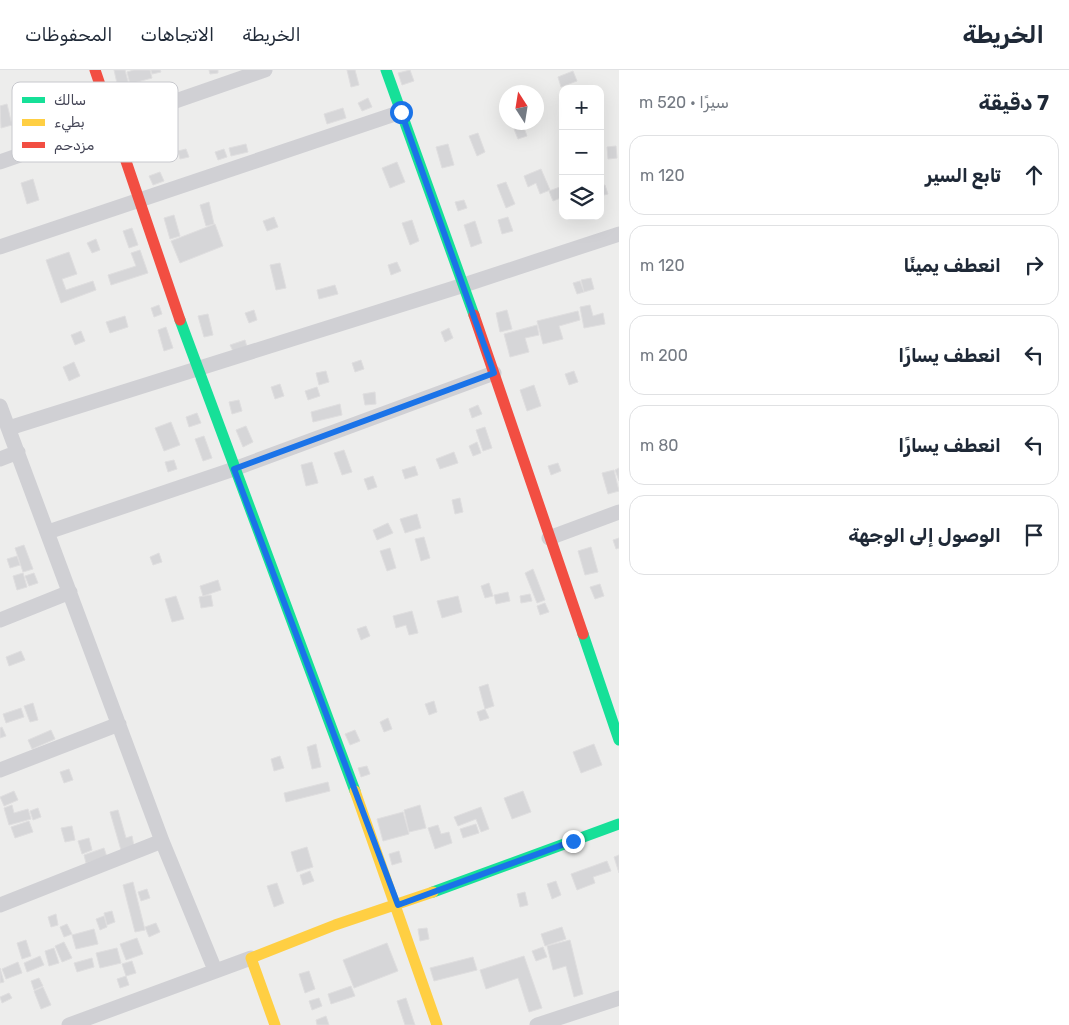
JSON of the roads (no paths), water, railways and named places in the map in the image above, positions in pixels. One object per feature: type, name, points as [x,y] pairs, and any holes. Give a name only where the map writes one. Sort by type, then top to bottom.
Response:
[{"type":"street","points":[[95,70],[99,82]]},
{"type":"street","points":[[178,100],[265,70]]},
{"type":"street","points":[[386,70],[464,285],[619,740]]},
{"type":"street","points":[[0,247],[401,112]]},
{"type":"street","points":[[0,162],[12,158]]},
{"type":"street","points":[[126,162],[197,369],[398,905],[437,1025]]},
{"type":"street","points":[[9,428],[464,285],[619,234]]},
{"type":"street","points":[[48,532],[234,469],[494,373]]},
{"type":"street","points":[[0,406],[162,841],[215,970]]},
{"type":"street","points":[[0,459],[18,452]]},
{"type":"street","points":[[549,538],[619,512]]},
{"type":"street","points":[[0,620],[70,592]]},
{"type":"street","points":[[0,770],[119,724]]},
{"type":"street","points":[[69,1025],[335,925],[398,905],[619,824]]},
{"type":"street","points":[[0,905],[162,841]]},
{"type":"street","points":[[251,958],[275,1025]]},
{"type":"street","points":[[537,1025],[619,998]]}]
